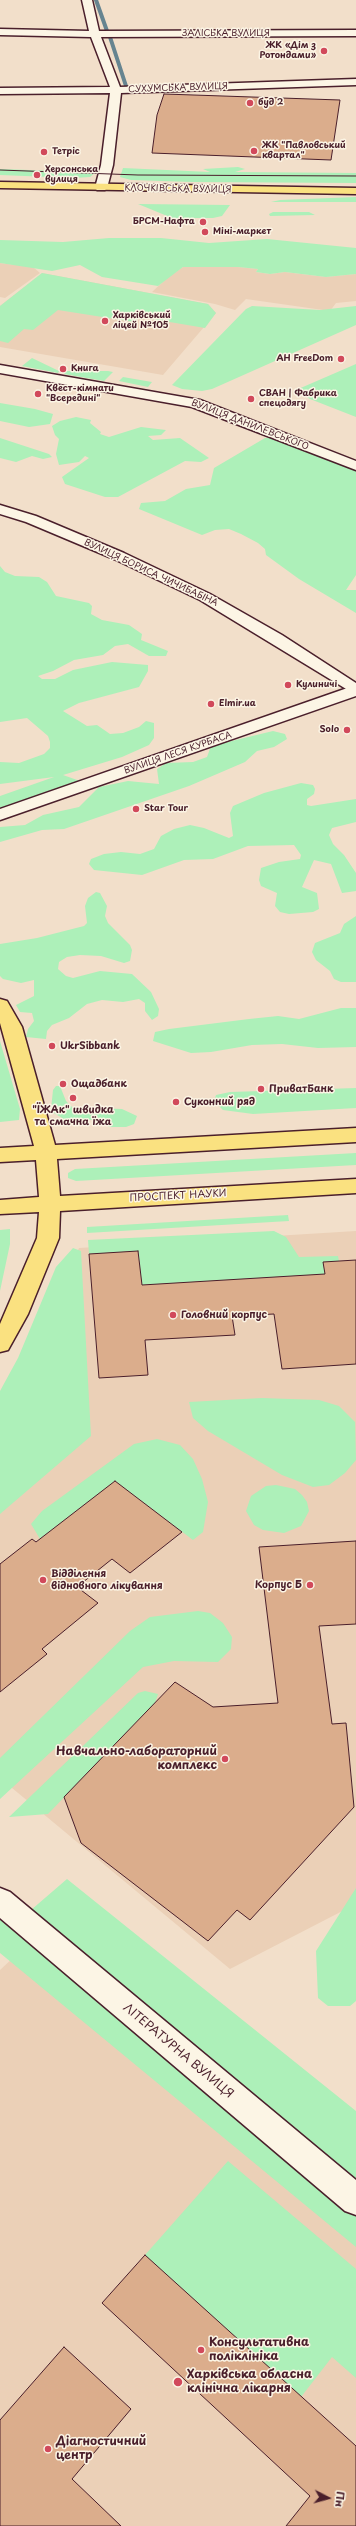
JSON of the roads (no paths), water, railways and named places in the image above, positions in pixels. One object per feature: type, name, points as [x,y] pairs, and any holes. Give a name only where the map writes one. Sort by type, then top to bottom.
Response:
[{"type":"main road","name":"КЛОЧКІВСЬКА ВУЛИЦЯ","points":[[0,185],[101,188],[356,191]]},
{"type":"main road","points":[[0,1005],[12,1027],[40,1124],[46,1152],[50,1203],[48,1238],[17,1314],[0,1344]]},
{"type":"main road","points":[[0,1155],[356,1135]]},
{"type":"main road","name":"ПРОСПЕКТ НАУКИ","points":[[0,1207],[356,1186]]},
{"type":"street","points":[[87,0],[95,34],[116,90],[107,165],[101,188]]},
{"type":"street","name":"ЗАЛІСЬКА ВУЛИЦЯ","points":[[0,32],[95,34],[356,33]]},
{"type":"street","name":"СУХУМСЬКА ВУЛИЦЯ","points":[[0,91],[116,90],[356,82]]},
{"type":"street","name":"ВУЛИЦЯ ДАНИЛЕВСЬКОГО","points":[[0,369],[196,403],[356,466]]},
{"type":"street","name":"ВУЛИЦЯ БОРИСА ЧИЧИБАБІНА","points":[[0,509],[31,519],[119,556],[205,597],[276,638],[356,690]]},
{"type":"street","name":"ВУЛИЦЯ ЛЕСЯ КУРБАСА","points":[[0,815],[356,690]]},
{"type":"street","name":"ЛІТЕРАТУРНА ВУЛИЦЯ","points":[[0,1901],[356,2200]]},
{"type":"waterway","points":[[96,0],[107,31]]},
{"type":"waterway","points":[[110,37],[126,86]]},
{"type":"tram line","points":[[0,170],[138,175],[356,176]]},
{"type":"place","name":"ЖК «Дім з Ротондами»","points":[[324,51]]},
{"type":"place","name":"буд 2","points":[[250,103]]},
{"type":"place","name":"ЖК \"Павловський квартал\"","points":[[254,151]]},
{"type":"place","name":"Тетріс","points":[[44,152]]},
{"type":"place","name":"Херсонська вулиця","points":[[37,175]]},
{"type":"place","name":"БРСМ-Нафта","points":[[203,222]]},
{"type":"place","name":"Міні-маркет","points":[[205,232]]},
{"type":"place","name":"Харківський ліцей №105","points":[[105,321]]},
{"type":"place","name":"АН FreeDom","points":[[341,359]]},
{"type":"place","name":"Книга","points":[[63,369]]},
{"type":"place","name":"Квест-кімнати \"Всередині\"","points":[[38,394]]},
{"type":"place","name":"СВАН | Фабрика спецодягу","points":[[251,399]]},
{"type":"place","name":"Кулиничі","points":[[288,685]]},
{"type":"place","name":"Elmir.ua","points":[[211,704]]},
{"type":"place","name":"Solo","points":[[347,730]]},
{"type":"place","name":"Star Tour","points":[[136,809]]},
{"type":"place","name":"UkrSibbank","points":[[52,1046]]},
{"type":"place","name":"Ощадбанк","points":[[63,1084]]},
{"type":"place","name":"ПриватБанк","points":[[261,1089]]},
{"type":"place","name":"\"ЇЖАк\" швидка та смачна їжа","points":[[73,1098]]},
{"type":"place","name":"Суконний ряд","points":[[176,1102]]},
{"type":"place","name":"Головний корпус","points":[[173,1315]]},
{"type":"place","name":"Відділення відновного лікування","points":[[43,1580]]},
{"type":"place","name":"Корпус Б","points":[[310,1585]]},
{"type":"place","name":"Навчально-лабораторний комплекс","points":[[225,1759]]},
{"type":"place","name":"Консультативна поліклініка","points":[[201,2350]]},
{"type":"place","name":"Харківська обласна клінічна лікарня","points":[[178,2382]]},
{"type":"place","name":"Діагностичний центр","points":[[48,2449]]}]
